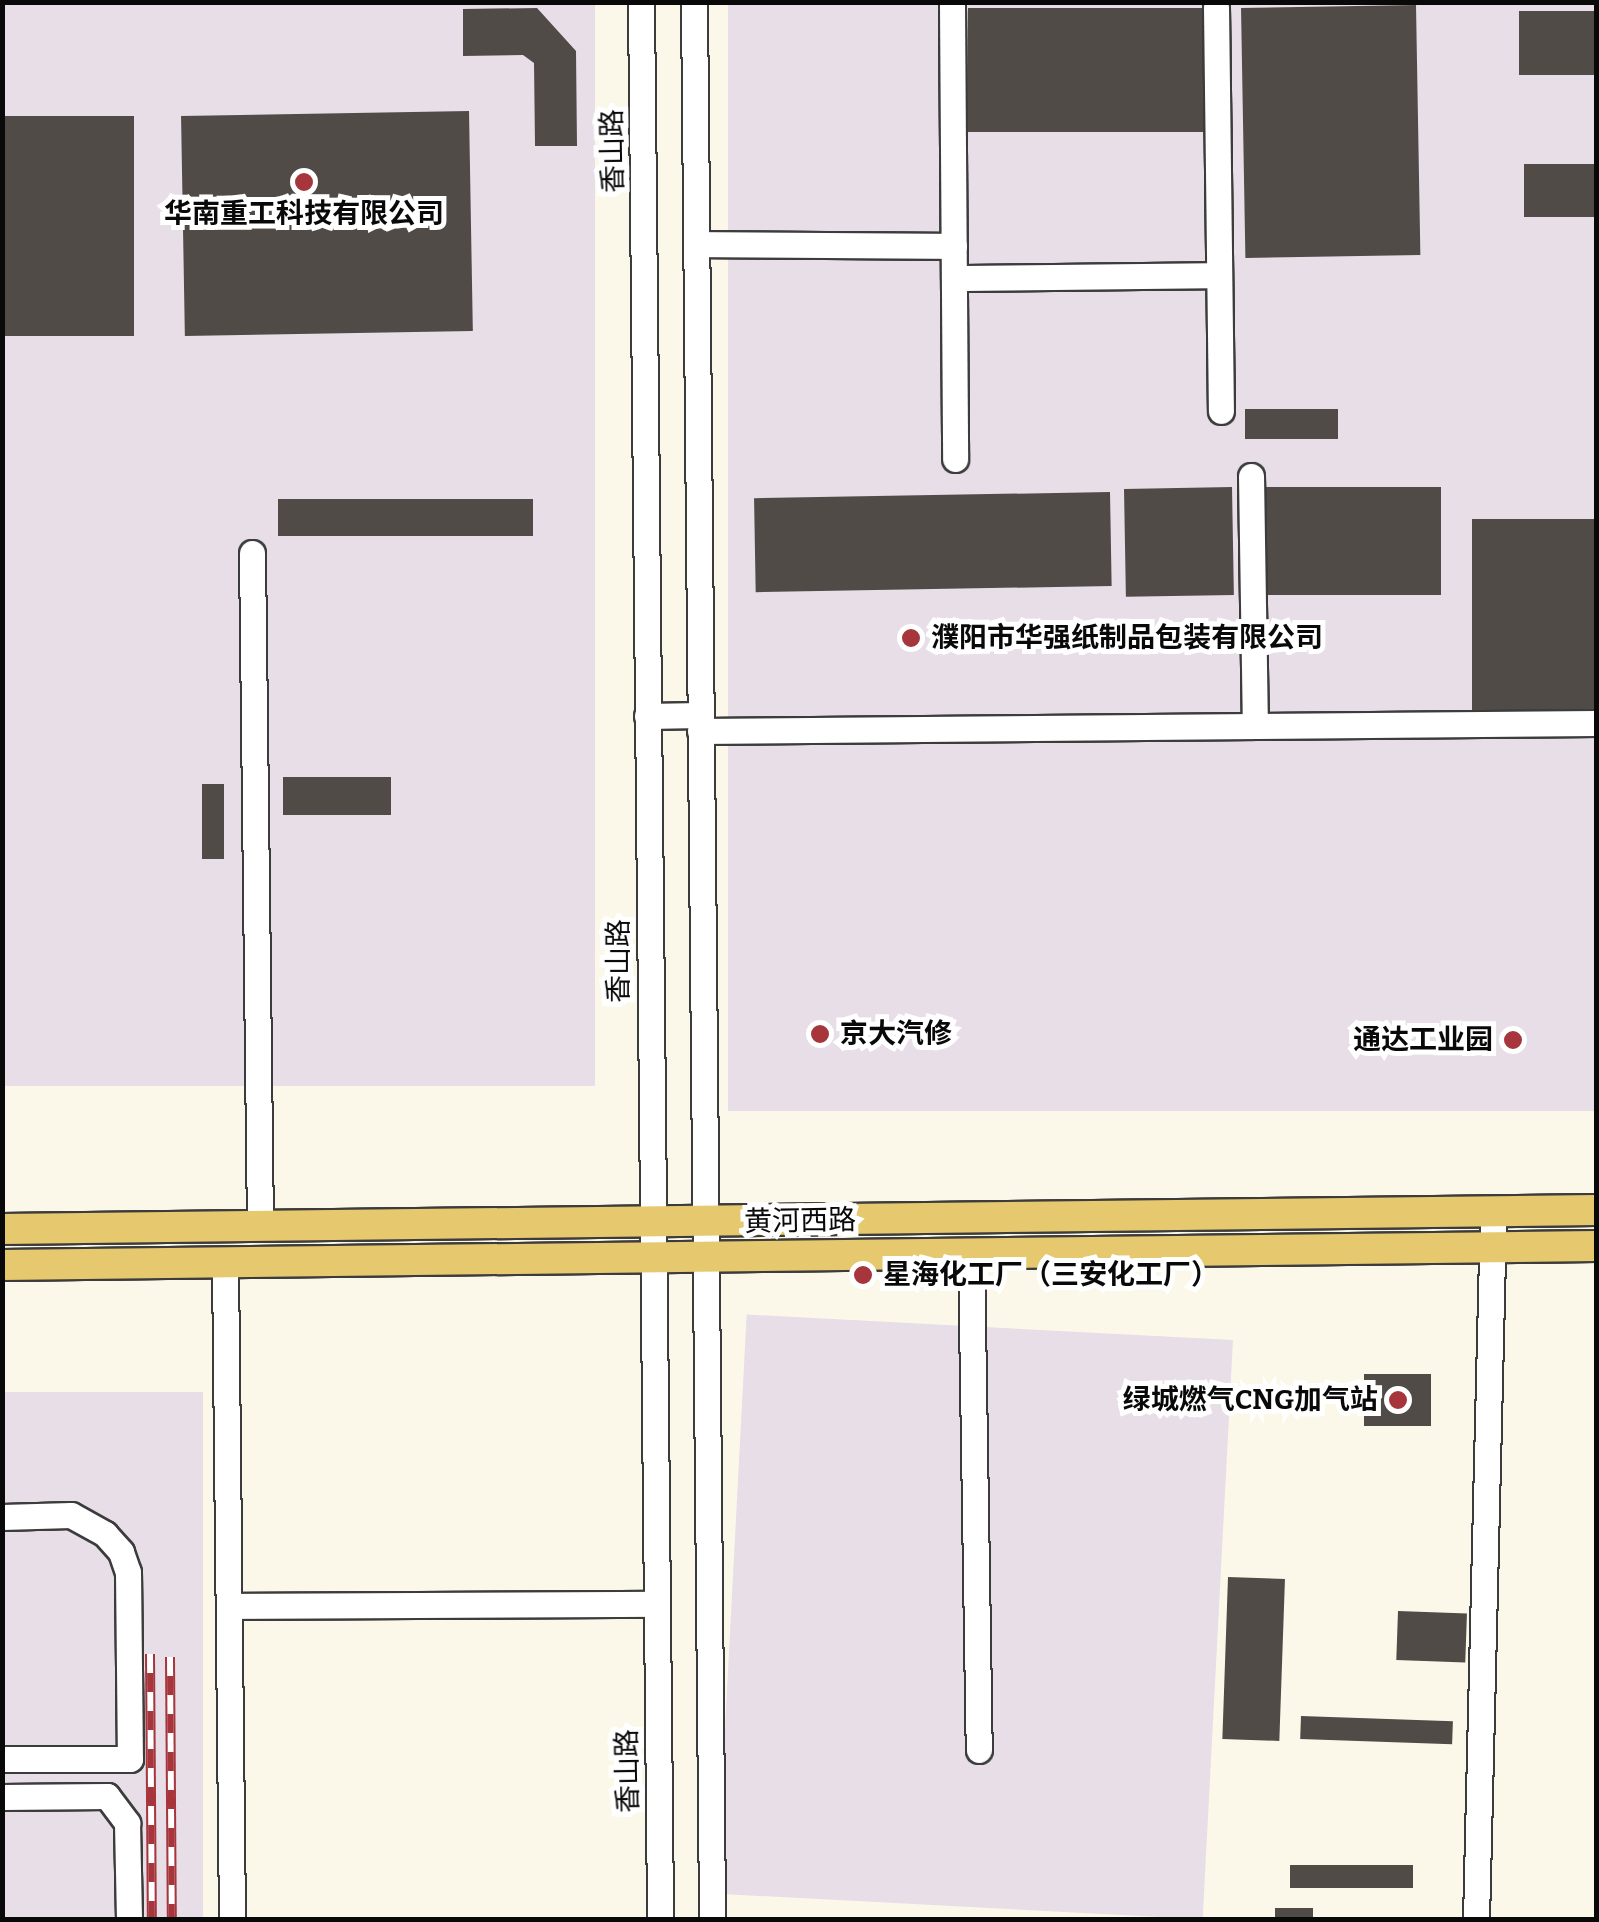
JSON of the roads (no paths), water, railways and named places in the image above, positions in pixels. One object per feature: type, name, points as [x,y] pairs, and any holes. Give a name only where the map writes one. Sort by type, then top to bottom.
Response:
[{"type":"main road","name":"黄河西路","points":[[2,1229],[1596,1210]]},
{"type":"main road","name":"黄河西路","points":[[2,1265],[1596,1246]]},
{"type":"street","name":"香山路","points":[[641,2],[660,1920]]},
{"type":"street","points":[[694,2],[712,1920]]},
{"type":"street","points":[[952,5],[955,459]]},
{"type":"street","points":[[1216,7],[1221,412]]},
{"type":"street","points":[[697,244],[954,246]]},
{"type":"street","points":[[954,278],[1219,275]]},
{"type":"street","points":[[1252,476],[1255,726]]},
{"type":"street","points":[[252,553],[260,1227]]},
{"type":"street","points":[[647,716],[700,723],[1596,723]]},
{"type":"street","points":[[1476,1920],[1493,1212]]},
{"type":"street","points":[[971,1255],[979,1750]]},
{"type":"street","points":[[224,1263],[232,1920]]},
{"type":"street","points":[[2,1516],[70,1515],[105,1534],[122,1552],[128,1572],[130,1759],[2,1759]]},
{"type":"street","points":[[229,1606],[656,1604]]},
{"type":"street","points":[[2,1797],[107,1796],[127,1823],[129,1920]]},
{"type":"railway","points":[[150,1654],[152,1920]]},
{"type":"railway","points":[[170,1657],[172,1920]]},
{"type":"place","name":"华南重工科技有限公司","points":[[304,182]]},
{"type":"place","name":"濮阳市华强纸制品包装有限公司","points":[[911,638]]},
{"type":"place","name":"京大汽修","points":[[820,1034]]},
{"type":"place","name":"通达工业园","points":[[1513,1040]]},
{"type":"place","name":"星海化工厂（三安化工厂）","points":[[863,1275]]},
{"type":"place","name":"绿城燃气CNG加气站","points":[[1398,1400]]}]
